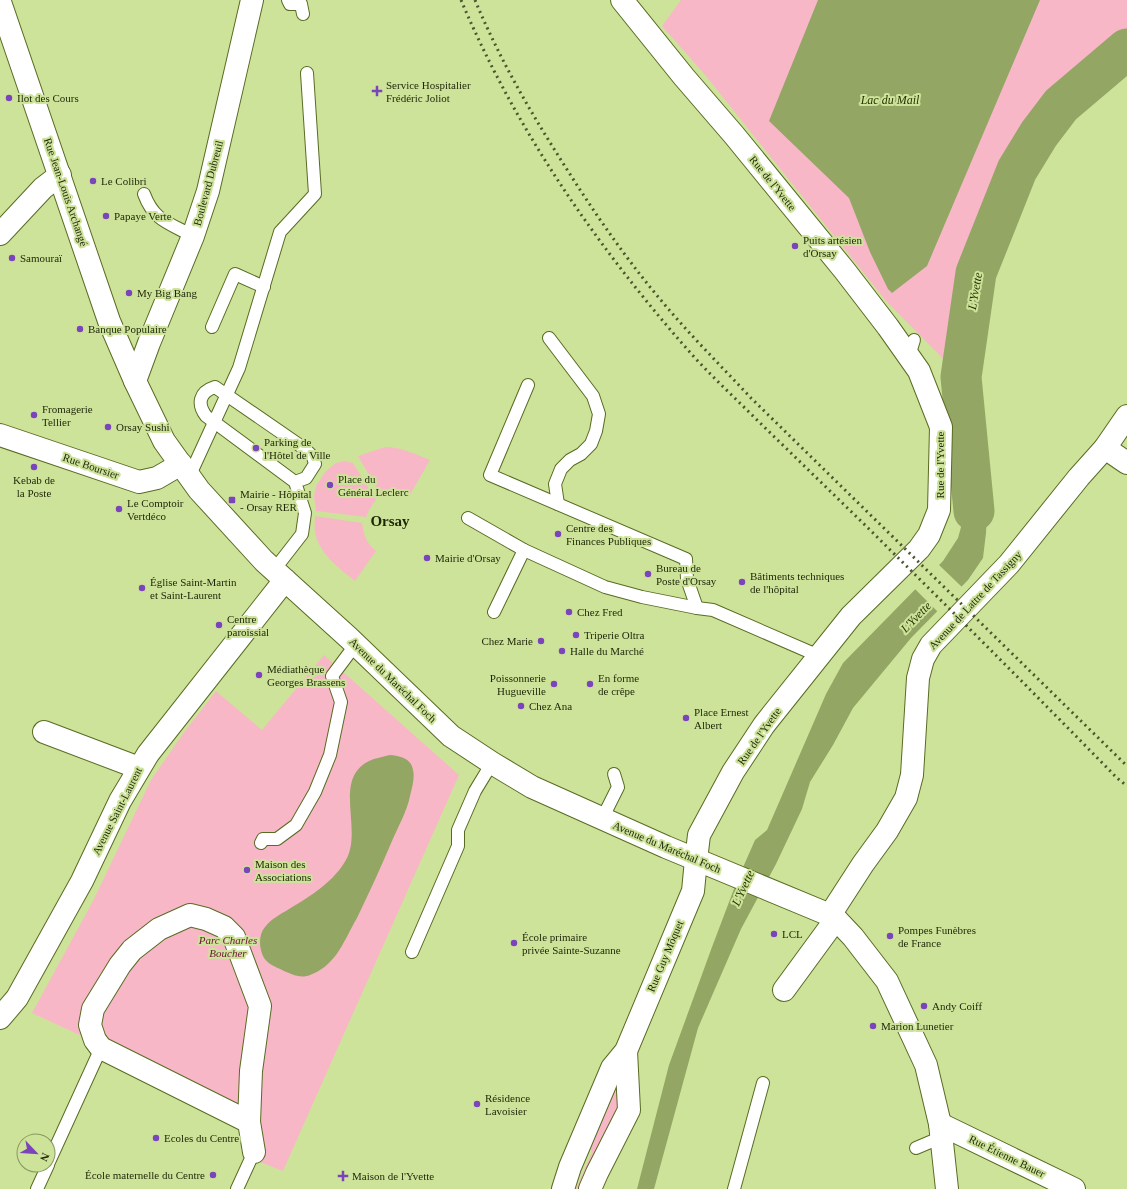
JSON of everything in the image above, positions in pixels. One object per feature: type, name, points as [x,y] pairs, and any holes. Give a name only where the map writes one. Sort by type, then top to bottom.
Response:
[{"type":"street","name":"Boulevard Dubreuil","points":[[135,381],[193,236],[208,191],[252,0]]},
{"type":"street","name":"Rue de l'Yvette","points":[[622,0],[845,271],[888,327],[911,348],[940,427],[939,510],[928,535],[919,549],[851,616],[764,725],[733,772],[699,835],[696,860]]},
{"type":"street","name":"Rue Jean-Louis Archangé","points":[[0,2],[110,321],[135,381]]},
{"type":"street","points":[[0,234],[43,188],[60,175]]},
{"type":"street","name":"Avenue du Maréchal Foch","points":[[135,381],[164,441],[199,490],[280,575],[356,644],[451,736],[532,787],[696,860],[833,917]]},
{"type":"street","name":"Avenue de Lattre de Tassigny","points":[[784,990],[833,917],[863,864],[886,831],[906,798],[912,775],[918,678],[923,659],[931,645],[1010,564],[1079,477],[1105,448],[1127,416]]},
{"type":"street","name":"Rue Boursier","points":[[0,435],[139,482],[185,470]]},
{"type":"street","points":[[1105,448],[1127,463]]},
{"type":"street","name":"Avenue Saint-Laurent","points":[[0,1018],[9,998],[82,881],[120,801],[139,768],[152,748],[280,575]]},
{"type":"street","points":[[44,732],[139,768]]},
{"type":"street","name":"Rue Guy Môquet","points":[[563,1189],[570,1167],[612,1068],[626,1050],[693,891],[696,860]]},
{"type":"street","points":[[249,1122],[101,1048],[95,1040],[90,1025],[93,1009],[132,950],[159,929],[190,915],[206,919],[224,928],[234,938],[260,1006],[251,1071],[249,1122],[254,1152]]},
{"type":"street","points":[[833,917],[853,937],[887,981],[926,1065],[941,1131],[947,1189]]},
{"type":"street","name":"Rue Guy Môquet","points":[[590,1189],[629,1110],[626,1050]]},
{"type":"street","name":"Rue Étienne Bauer","points":[[941,1131],[1074,1189]]},
{"type":"lane","points":[[288,0],[290,4],[301,4],[303,14]]},
{"type":"lane","points":[[185,470],[214,422],[239,368],[280,232],[315,194],[307,73]]},
{"type":"lane","points":[[144,194],[148,205],[158,218],[193,236]]},
{"type":"lane","points":[[212,327],[235,274],[264,287]]},
{"type":"lane","points":[[549,338],[593,396],[599,414],[596,431],[591,444],[582,454],[570,460],[561,469],[555,484],[558,504]]},
{"type":"lane","points":[[528,385],[490,475],[686,559],[687,579],[697,608]]},
{"type":"lane","points":[[280,575],[302,534],[305,513],[295,482],[206,416],[202,411],[200,402],[202,395],[208,389],[214,387],[305,448],[313,457],[315,464],[306,478],[295,482]]},
{"type":"lane","points":[[468,518],[524,550],[605,587],[642,597],[713,610],[819,656]]},
{"type":"lane","points":[[494,612],[524,550]]},
{"type":"lane","points":[[261,843],[263,839],[277,839],[296,825],[315,792],[330,755],[341,702],[332,676],[356,644]]},
{"type":"lane","points":[[412,952],[458,846],[458,830],[475,791],[492,763]]},
{"type":"lane","points":[[602,819],[618,787],[614,774]]},
{"type":"lane","points":[[56,1147],[101,1048]]},
{"type":"lane","points":[[734,1189],[763,1083]]},
{"type":"lane","points":[[916,1148],[941,1131]]},
{"type":"lane","points":[[237,1189],[254,1152]]},
{"type":"lane","points":[[37,1189],[44,1173]]},
{"type":"green space","points":[[681,0],[1127,0],[1127,43],[1109,66],[1061,105],[1017,170],[976,273],[961,377],[887,302],[706,76],[662,26]]},
{"type":"green space","points":[[385,447],[391,447],[413,453],[430,460],[408,498],[395,495],[382,497],[358,456]]},
{"type":"green space","points":[[345,461],[353,463],[376,500],[366,517],[316,511],[314,496],[316,486],[326,471],[336,463]]},
{"type":"green space","points":[[315,516],[362,523],[366,538],[376,551],[355,581],[325,554],[317,540],[315,532]]},
{"type":"green space","name":"Parc Charles Boucher","points":[[324,655],[459,775],[283,1171],[243,1155],[259,1118],[32,1013],[93,901],[151,780],[185,731],[216,691],[262,730]]},
{"type":"green space","points":[[619,1069],[621,1104],[584,1189],[576,1189],[592,1152],[588,1143]]},
{"type":"water","name":"Lac du Mail","points":[[818,0],[1040,0],[927,266],[892,293],[888,289],[870,252],[849,198],[769,121]]},
{"type":"water","points":[[977,452],[987,509],[983,558],[968,580],[911,638],[853,708],[833,745],[810,782],[802,809],[776,864],[741,929],[698,1028],[654,1189],[637,1189],[669,1065],[737,881],[755,840],[767,830],[826,694],[843,663],[943,561],[958,538],[966,509],[956,457]]},
{"type":"water","points":[[390,755],[404,758],[412,766],[414,773],[412,790],[402,819],[357,918],[336,955],[328,964],[318,971],[306,976],[296,976],[285,972],[272,965],[264,958],[260,942],[261,934],[267,924],[322,887],[342,866],[347,858],[351,846],[352,833],[350,792],[352,780],[358,769],[369,761]]},
{"type":"pier","points":[[938,564],[963,588],[939,613],[914,588]]},
{"type":"waterway","name":"L'Yvette","points":[[974,511],[961,377],[976,273],[1017,170],[1039,134],[1061,105],[1127,49]]},
{"type":"railway","points":[[461,0],[482,47],[506,94],[532,139],[589,226],[653,309],[687,349],[712,375],[992,651],[1117,778],[1127,786]]},
{"type":"railway","points":[[475,0],[502,58],[545,134],[581,192],[635,268],[665,305],[751,398],[1127,766]]},
{"type":"place","name":"Service Hospitalier Frédéric Joliot","points":[[377,91]]},
{"type":"place","name":"Ilot des Cours","points":[[9,98]]},
{"type":"place","name":"Le Colibri","points":[[93,181]]},
{"type":"place","name":"Papaye Verte","points":[[106,216]]},
{"type":"place","name":"Puits artésien d'Orsay","points":[[795,246]]},
{"type":"place","name":"Samouraï","points":[[12,258]]},
{"type":"place","name":"My Big Bang","points":[[129,293]]},
{"type":"place","name":"Banque Populaire","points":[[80,329]]},
{"type":"place","name":"Fromagerie Tellier","points":[[34,415]]},
{"type":"place","name":"Orsay Sushi","points":[[108,427]]},
{"type":"place","name":"Parking de l'Hôtel de Ville","points":[[256,448]]},
{"type":"place","name":"Kebab de la Poste","points":[[34,467]]},
{"type":"place","name":"Place du Général Leclerc","points":[[330,485]]},
{"type":"place","name":"Mairie - Hôpital - Orsay RER","points":[[232,500]]},
{"type":"place","name":"Le Comptoir Vertdéco","points":[[119,509]]},
{"type":"place","name":"Centre des Finances Publiques","points":[[558,534]]},
{"type":"place","name":"Mairie d'Orsay","points":[[427,558]]},
{"type":"place","name":"Bureau de Poste d'Orsay","points":[[648,574]]},
{"type":"place","name":"Bâtiments techniques de l'hôpital","points":[[742,582]]},
{"type":"place","name":"Église Saint-Martin et Saint-Laurent","points":[[142,588]]},
{"type":"place","name":"Chez Fred","points":[[569,612]]},
{"type":"place","name":"Centre paroissial","points":[[219,625]]},
{"type":"place","name":"Triperie Oltra","points":[[576,635]]},
{"type":"place","name":"Chez Marie","points":[[541,641]]},
{"type":"place","name":"Halle du Marché","points":[[562,651]]},
{"type":"place","name":"Médiathèque Georges Brassens","points":[[259,675]]},
{"type":"place","name":"Poissonnerie Hugueville","points":[[554,684]]},
{"type":"place","name":"En forme de crêpe","points":[[590,684]]},
{"type":"place","name":"Chez Ana","points":[[521,706]]},
{"type":"place","name":"Place Ernest Albert","points":[[686,718]]},
{"type":"place","name":"Maison des Associations","points":[[247,870]]},
{"type":"place","name":"LCL","points":[[774,934]]},
{"type":"place","name":"Pompes Funèbres de France","points":[[890,936]]},
{"type":"place","name":"École primaire privée Sainte-Suzanne","points":[[514,943]]},
{"type":"place","name":"Andy Coiff","points":[[924,1006]]},
{"type":"place","name":"Marion Lunetier","points":[[873,1026]]},
{"type":"place","name":"Résidence Lavoisier","points":[[477,1104]]},
{"type":"place","name":"Ecoles du Centre","points":[[156,1138]]},
{"type":"place","name":"École maternelle du Centre","points":[[213,1175]]},
{"type":"place","name":"Maison de l'Yvette","points":[[343,1176]]},
{"type":"district","name":"Orsay","points":[[390,521]]}]
